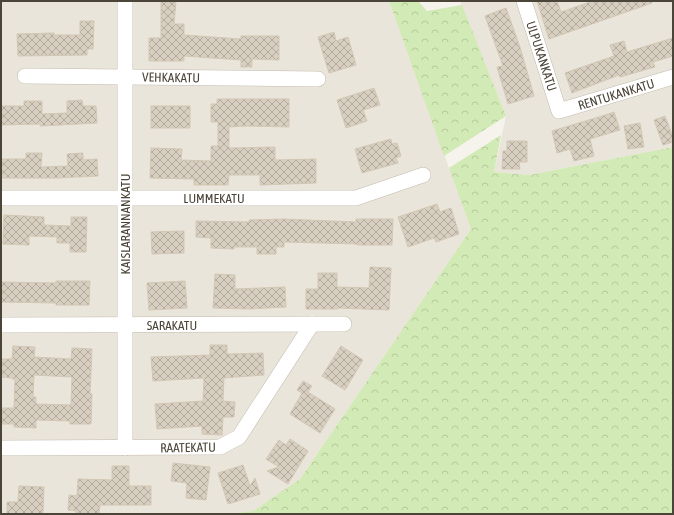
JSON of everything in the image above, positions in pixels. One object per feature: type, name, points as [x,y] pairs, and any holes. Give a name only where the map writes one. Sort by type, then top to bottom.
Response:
[{"type":"street","name":"KAISLARANNANKATU","points":[[125,1],[125,448]]},
{"type":"street","name":"ULPUKANKATU","points":[[524,1],[559,111]]},
{"type":"street","name":"VEHKAKATU","points":[[25,76],[318,79]]},
{"type":"street","name":"RENTUKANKATU","points":[[559,111],[673,77]]},
{"type":"street","name":"LUMMEKATU","points":[[1,198],[356,198],[423,175]]},
{"type":"street","name":"RAATEKATU","points":[[1,448],[220,447],[239,437],[312,324]]},
{"type":"street","name":"SARAKATU","points":[[1,325],[344,324]]},
{"type":"shaded area","points":[[1,1],[389,1],[471,229],[300,479],[253,511],[227,514],[1,514]]},
{"type":"shaded area","points":[[460,1],[673,1],[673,147],[529,175],[494,172],[506,116]]},
{"type":"green space","points":[[389,1],[418,1],[427,11],[462,5],[506,116],[444,156]]},
{"type":"green space","points":[[501,135],[494,172],[529,175],[673,147],[673,514],[227,514],[253,511],[300,479],[471,229],[449,168]]},
{"type":"building","points":[[161,1],[176,1],[174,24],[184,24],[184,35],[241,39],[241,36],[279,36],[279,60],[252,59],[252,67],[241,67],[241,60],[184,56],[184,61],[149,61],[149,38],[161,38]]},
{"type":"building","points":[[537,1],[557,1],[561,12],[593,1],[652,1],[652,3],[549,39]]},
{"type":"building","points":[[506,8],[520,47],[534,96],[508,104],[497,67],[503,66],[485,16]]},
{"type":"building","points":[[80,21],[94,21],[93,49],[87,49],[87,55],[18,56],[17,34],[54,33],[54,35],[80,35]]},
{"type":"building","points":[[334,32],[336,41],[348,37],[356,65],[329,73],[318,37]]},
{"type":"building","points":[[673,38],[673,56],[653,62],[655,67],[620,77],[619,75],[572,93],[565,73],[614,56],[610,45],[624,41],[627,52]]},
{"type":"building","points":[[374,88],[380,105],[363,110],[367,121],[346,128],[337,100]]},
{"type":"building","points":[[217,99],[289,99],[289,127],[229,127],[229,148],[275,147],[275,160],[316,159],[316,183],[260,185],[260,175],[229,175],[228,185],[194,185],[194,179],[150,178],[151,148],[182,149],[181,160],[211,161],[211,146],[218,146],[218,122],[211,122],[211,104],[217,104]]},
{"type":"building","points":[[82,100],[83,106],[96,106],[97,123],[40,126],[40,124],[1,125],[1,106],[24,106],[24,101],[42,101],[42,114],[67,113],[67,101]]},
{"type":"building","points":[[151,106],[190,106],[190,128],[151,128]]},
{"type":"building","points":[[614,112],[620,130],[590,139],[594,156],[574,161],[570,149],[557,153],[552,131]]},
{"type":"building","points":[[665,116],[673,137],[673,142],[663,145],[654,120]]},
{"type":"building","points":[[640,123],[644,147],[628,149],[624,126]]},
{"type":"building","points":[[391,139],[392,144],[397,143],[401,156],[396,158],[398,163],[362,173],[355,149]]},
{"type":"building","points":[[507,141],[527,141],[527,162],[519,162],[520,169],[502,169],[503,151],[507,151]]},
{"type":"building","points":[[26,153],[42,153],[41,167],[68,166],[67,154],[83,153],[83,160],[97,159],[98,176],[1,178],[1,159],[26,159]]},
{"type":"building","points":[[437,204],[440,212],[451,208],[459,234],[436,242],[434,238],[408,247],[398,217]]},
{"type":"building","points":[[4,215],[44,217],[44,225],[71,226],[71,217],[87,217],[86,252],[70,252],[70,243],[57,243],[57,237],[29,236],[29,245],[3,244]]},
{"type":"building","points":[[283,219],[356,222],[356,219],[393,219],[392,245],[284,242],[284,247],[276,247],[276,254],[257,254],[257,247],[234,247],[234,249],[211,248],[211,238],[196,237],[196,221],[249,222],[249,220]]},
{"type":"building","points":[[184,231],[184,253],[152,254],[151,232]]},
{"type":"building","points":[[370,267],[391,268],[389,310],[338,308],[306,309],[306,289],[318,289],[318,273],[337,273],[337,287],[369,288]]},
{"type":"building","points":[[215,274],[235,275],[235,289],[285,287],[286,307],[250,309],[213,308]]},
{"type":"building","points":[[56,281],[90,281],[89,305],[1,302],[1,282],[56,283]]},
{"type":"building","points":[[185,281],[187,308],[149,310],[147,283]]},
{"type":"building","points":[[210,345],[227,345],[227,354],[263,353],[264,375],[224,378],[223,401],[235,402],[234,417],[223,417],[222,435],[202,434],[202,426],[157,429],[155,404],[203,401],[204,378],[153,381],[151,357],[210,355]]},
{"type":"building","points":[[13,346],[35,347],[34,357],[71,359],[72,348],[92,349],[90,394],[92,394],[91,424],[70,424],[70,421],[36,420],[36,428],[14,427],[14,424],[1,424],[1,408],[14,408],[15,379],[1,377],[1,359],[12,359]],"holes":[[[34,375],[72,377],[71,405],[36,404],[36,397],[33,397]]]},
{"type":"building","points":[[341,346],[363,360],[345,390],[322,376]]},
{"type":"building","points":[[303,381],[312,386],[308,392],[335,409],[320,433],[290,414],[302,393],[297,390]]},
{"type":"building","points":[[290,439],[308,451],[288,484],[267,471],[279,467],[266,459],[279,440],[286,445]]},
{"type":"building","points":[[173,463],[210,467],[206,500],[186,498],[187,483],[171,481]]},
{"type":"building","points":[[243,465],[250,486],[255,478],[260,494],[228,504],[218,473]]},
{"type":"building","points":[[112,466],[129,466],[129,486],[151,486],[151,505],[100,505],[99,514],[76,513],[76,511],[68,510],[69,495],[77,496],[78,479],[112,480]]},
{"type":"building","points":[[19,486],[44,487],[43,514],[7,514],[7,502],[18,502]]}]
